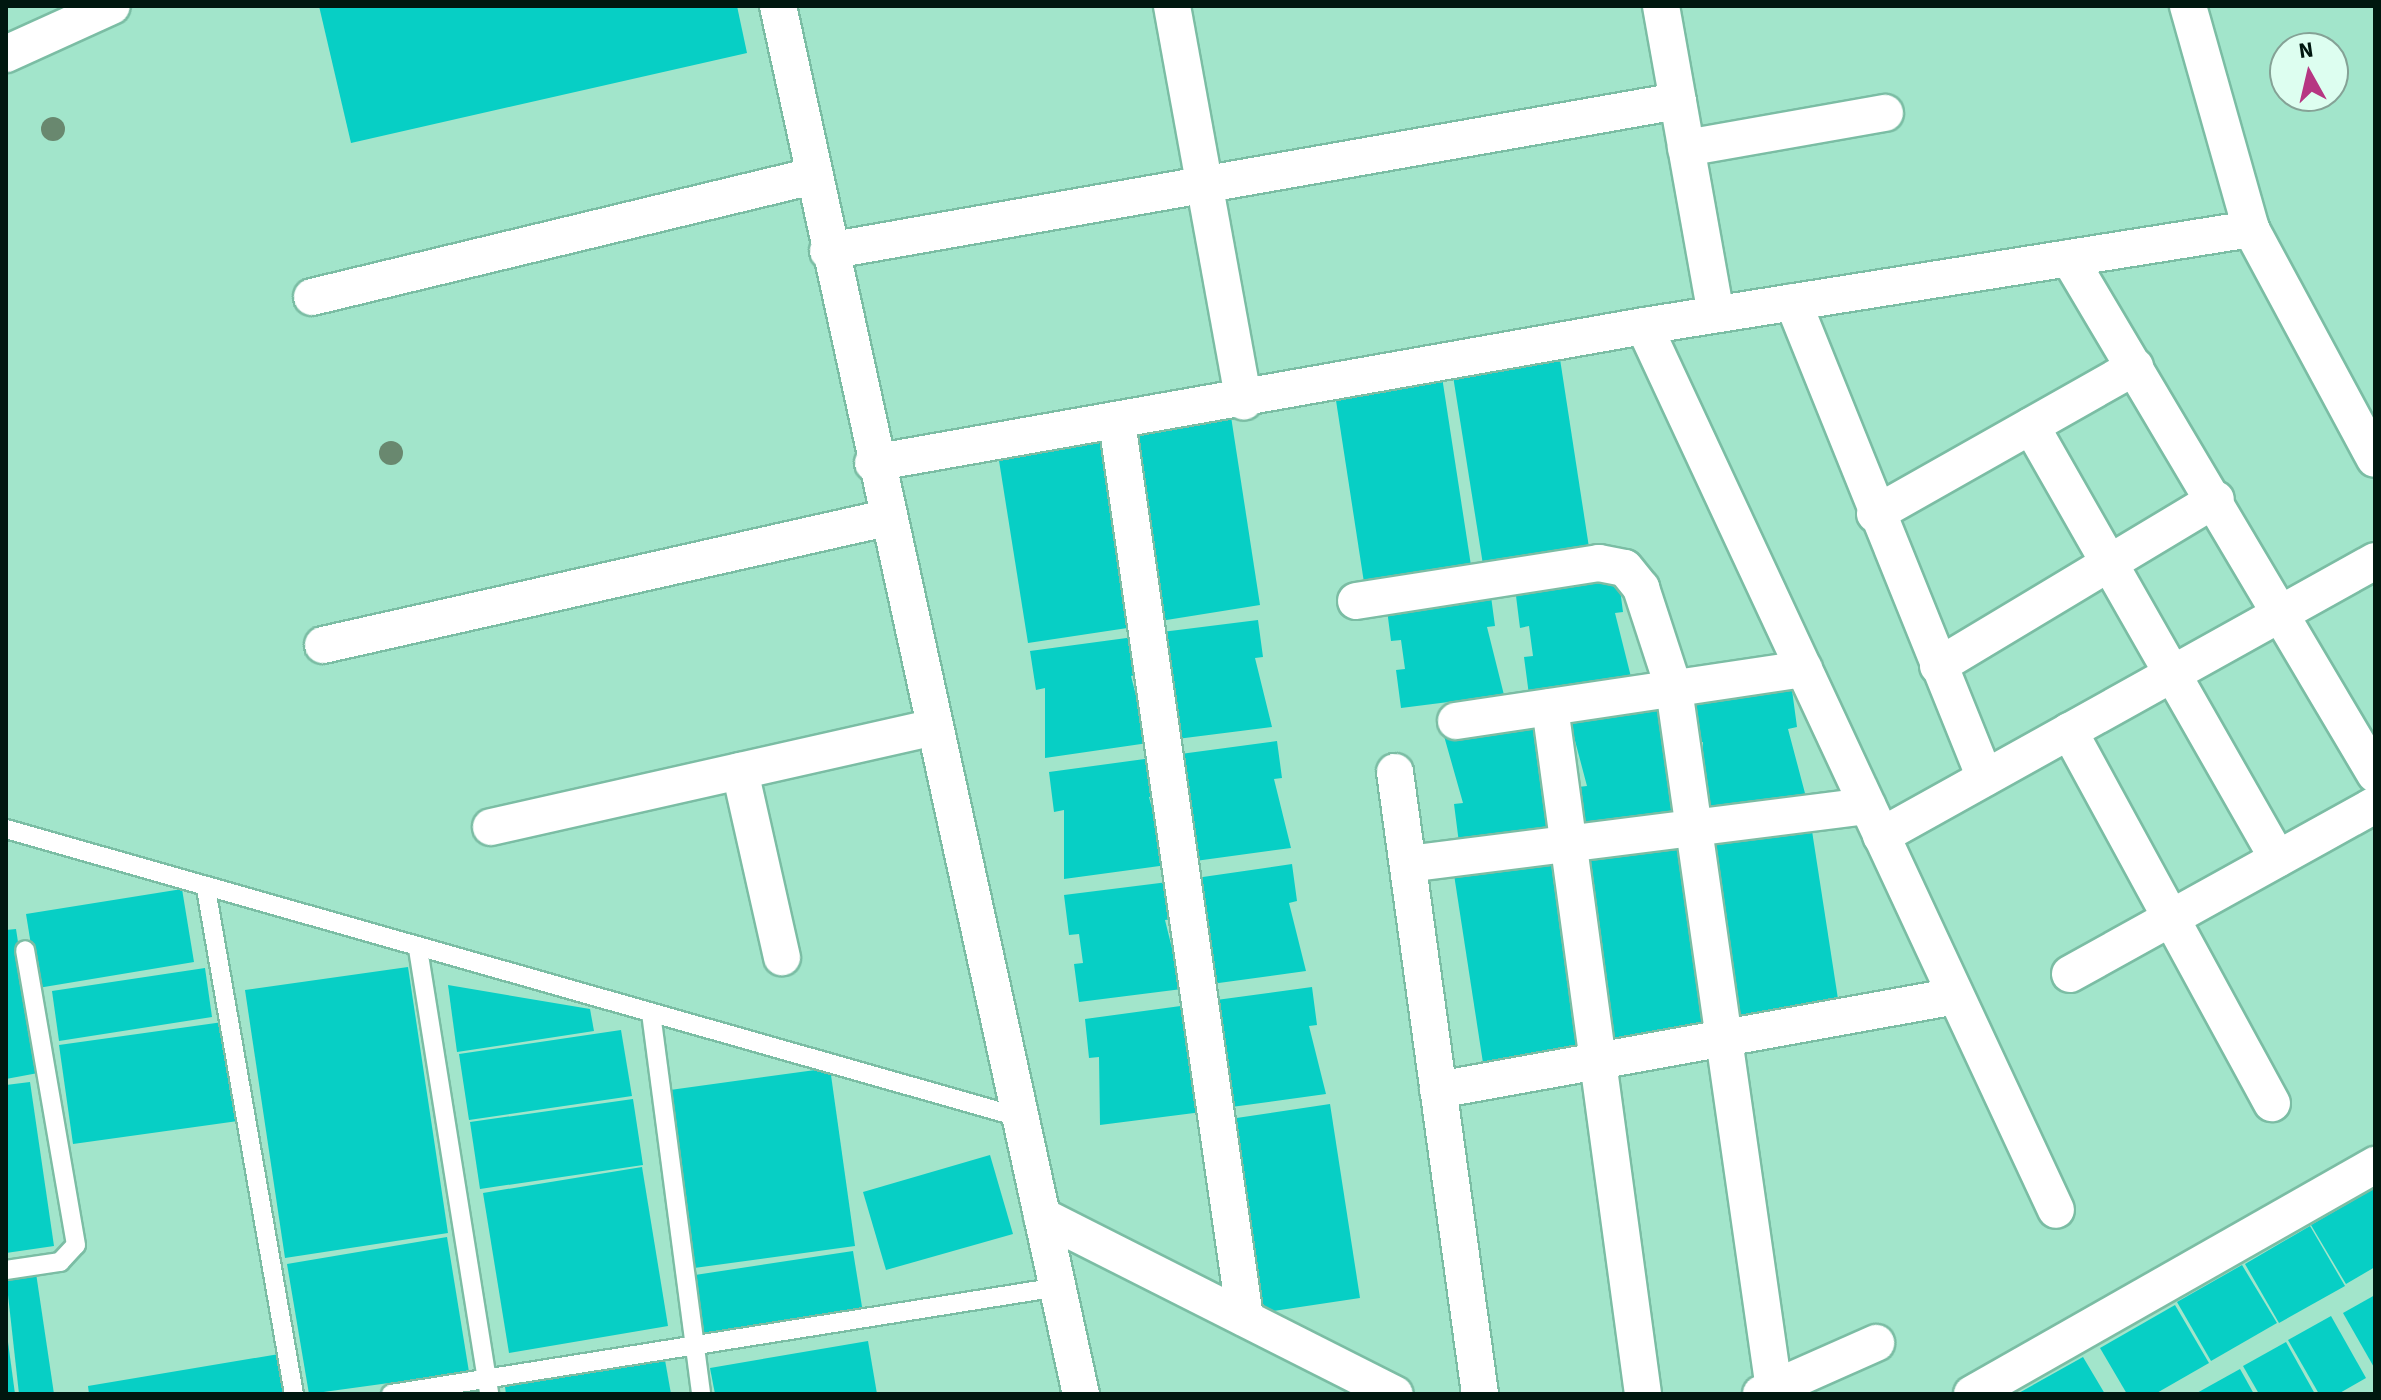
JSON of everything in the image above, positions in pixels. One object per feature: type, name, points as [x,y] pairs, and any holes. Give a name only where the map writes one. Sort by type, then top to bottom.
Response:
[{"type":"street","points":[[6,54],[112,6]]},
{"type":"street","points":[[781,6],[873,463],[1081,1394]]},
{"type":"street","points":[[1172,6],[1244,401]]},
{"type":"street","points":[[1661,6],[1716,314]]},
{"type":"street","points":[[2188,6],[2251,229],[2375,459]]},
{"type":"street","points":[[828,251],[1678,101]]},
{"type":"street","points":[[1686,148],[1885,113]]},
{"type":"street","points":[[312,297],[813,176]]},
{"type":"street","points":[[873,463],[1244,401],[1644,326],[2251,229]]},
{"type":"street","points":[[2069,258],[2284,610],[2375,774]]},
{"type":"street","points":[[1793,302],[1875,514],[1985,778]]},
{"type":"street","points":[[1644,326],[2056,1210]]},
{"type":"street","points":[[1875,514],[2135,367]]},
{"type":"street","points":[[1117,422],[1245,1318]]},
{"type":"street","points":[[2031,426],[2278,859]]},
{"type":"street","points":[[1938,666],[2216,499]]},
{"type":"street","points":[[323,645],[886,518]]},
{"type":"street","points":[[1408,864],[1695,828],[1874,821],[1985,778],[2375,561]]},
{"type":"street","points":[[1356,601],[1599,563],[1625,568],[1641,588],[1674,689],[1725,1038],[1767,1391],[1876,1343]]},
{"type":"street","points":[[1456,721],[1804,669]]},
{"type":"street","points":[[1550,707],[1643,1394]]},
{"type":"street","points":[[491,827],[933,727]]},
{"type":"street","points":[[2069,731],[2272,1103]]},
{"type":"street","points":[[740,771],[782,957]]},
{"type":"street","points":[[1395,772],[1480,1394]]},
{"type":"street","points":[[2070,974],[2375,805]]},
{"type":"street","points":[[1438,1090],[1956,996]]},
{"type":"street","points":[[1972,1394],[2375,1165]]},
{"type":"street","points":[[1042,1216],[1395,1394]]},
{"type":"lane","points":[[6,829],[206,889],[1019,1117]]},
{"type":"lane","points":[[206,889],[294,1394]]},
{"type":"lane","points":[[418,949],[488,1386]]},
{"type":"lane","points":[[6,1270],[60,1262],[76,1245],[25,950]]},
{"type":"lane","points":[[651,1013],[701,1394]]},
{"type":"lane","points":[[391,1394],[488,1386],[694,1345],[1058,1287]]},
{"type":"building","points":[[319,6],[737,6],[747,53],[351,143]]},
{"type":"building","points":[[1560,359],[1590,554],[1484,571],[1453,376]]},
{"type":"building","points":[[1442,377],[1472,572],[1365,589],[1335,394]]},
{"type":"building","points":[[1230,410],[1260,605],[1154,622],[1124,427]]},
{"type":"building","points":[[1104,432],[1134,627],[1028,643],[997,448]]},
{"type":"building","points":[[1618,574],[1623,612],[1615,613],[1632,681],[1529,695],[1524,657],[1533,656],[1529,626],[1520,628],[1515,588]]},
{"type":"building","points":[[1490,589],[1495,626],[1487,627],[1504,695],[1401,708],[1396,670],[1405,669],[1401,640],[1391,641],[1386,602]]},
{"type":"building","points":[[1258,620],[1263,657],[1255,658],[1272,727],[1169,740],[1154,633]]},
{"type":"building","points":[[1134,637],[1139,674],[1131,676],[1148,743],[1045,758],[1045,688],[1036,690],[1030,651]]},
{"type":"building","points":[[1792,690],[1797,727],[1788,729],[1806,797],[1703,811],[1703,742],[1693,744],[1688,704]]},
{"type":"building","points":[[1672,705],[1687,812],[1584,825],[1578,787],[1587,786],[1569,718]]},
{"type":"building","points":[[1548,722],[1562,828],[1459,843],[1454,804],[1463,803],[1444,736]]},
{"type":"building","points":[[1277,741],[1282,778],[1274,779],[1291,848],[1188,862],[1173,755]]},
{"type":"building","points":[[1152,758],[1158,796],[1149,797],[1167,865],[1064,879],[1064,810],[1054,812],[1049,772]]},
{"type":"building","points":[[1810,818],[1840,1012],[1733,1029],[1703,835]]},
{"type":"building","points":[[1688,833],[1719,1028],[1612,1044],[1582,849]]},
{"type":"building","points":[[1559,851],[1590,1046],[1483,1063],[1453,868]]},
{"type":"building","points":[[1292,864],[1297,901],[1289,903],[1306,971],[1204,985],[1189,879]]},
{"type":"building","points":[[1168,882],[1173,919],[1165,920],[1182,989],[1079,1002],[1074,964],[1083,963],[1079,934],[1069,935],[1064,895]]},
{"type":"building","points":[[182,889],[194,962],[38,988],[26,914]]},
{"type":"building","points":[[16,929],[38,1073],[6,1079],[6,930]]},
{"type":"building","points":[[408,967],[448,1233],[285,1258],[245,990]]},
{"type":"building","points":[[205,968],[212,1017],[59,1041],[52,991]]},
{"type":"building","points":[[448,985],[590,1009],[594,1031],[457,1052]]},
{"type":"building","points":[[1312,987],[1317,1025],[1309,1026],[1326,1094],[1224,1108],[1209,1001]]},
{"type":"building","points":[[1188,1005],[1193,1042],[1185,1043],[1202,1112],[1100,1125],[1099,1057],[1089,1058],[1085,1019]]},
{"type":"building","points":[[223,1022],[238,1121],[73,1144],[59,1045]]},
{"type":"building","points":[[621,1030],[632,1096],[469,1120],[459,1054]]},
{"type":"building","points":[[830,1068],[855,1246],[694,1268],[670,1090]]},
{"type":"building","points":[[30,1082],[54,1246],[6,1253],[6,1085]]},
{"type":"building","points":[[633,1099],[643,1165],[480,1189],[470,1122]]},
{"type":"building","points":[[1330,1104],[1360,1298],[1254,1314],[1223,1120]]},
{"type":"building","points":[[990,1155],[1013,1234],[886,1270],[863,1192]]},
{"type":"building","points":[[642,1167],[668,1326],[509,1353],[483,1193]]},
{"type":"building","points":[[2375,1188],[2375,1267],[2346,1284],[2311,1225]]},
{"type":"building","points":[[2310,1226],[2345,1286],[2279,1323],[2245,1264]]},
{"type":"building","points":[[447,1237],[469,1372],[309,1394],[287,1264]]},
{"type":"building","points":[[853,1251],[863,1313],[705,1338],[695,1275]]},
{"type":"building","points":[[2242,1265],[2277,1323],[2211,1361],[2177,1302]]},
{"type":"building","points":[[36,1273],[54,1394],[19,1394],[6,1277]]},
{"type":"building","points":[[2375,1295],[2375,1369],[2343,1313]]},
{"type":"building","points":[[2175,1305],[2209,1363],[2155,1394],[2127,1394],[2100,1348]]},
{"type":"building","points":[[2331,1316],[2366,1378],[2338,1394],[2319,1394],[2288,1340]]},
{"type":"building","points":[[868,1341],[877,1394],[715,1394],[710,1368]]},
{"type":"building","points":[[8,1342],[15,1394],[6,1394]]},
{"type":"building","points":[[2286,1342],[2315,1394],[2259,1394],[2243,1366]]},
{"type":"building","points":[[285,1353],[292,1394],[89,1394],[88,1386]]},
{"type":"building","points":[[2083,1357],[2105,1394],[2017,1394]]},
{"type":"building","points":[[665,1360],[671,1394],[506,1394],[505,1387]]},
{"type":"building","points":[[2240,1369],[2254,1394],[2195,1394]]}]
